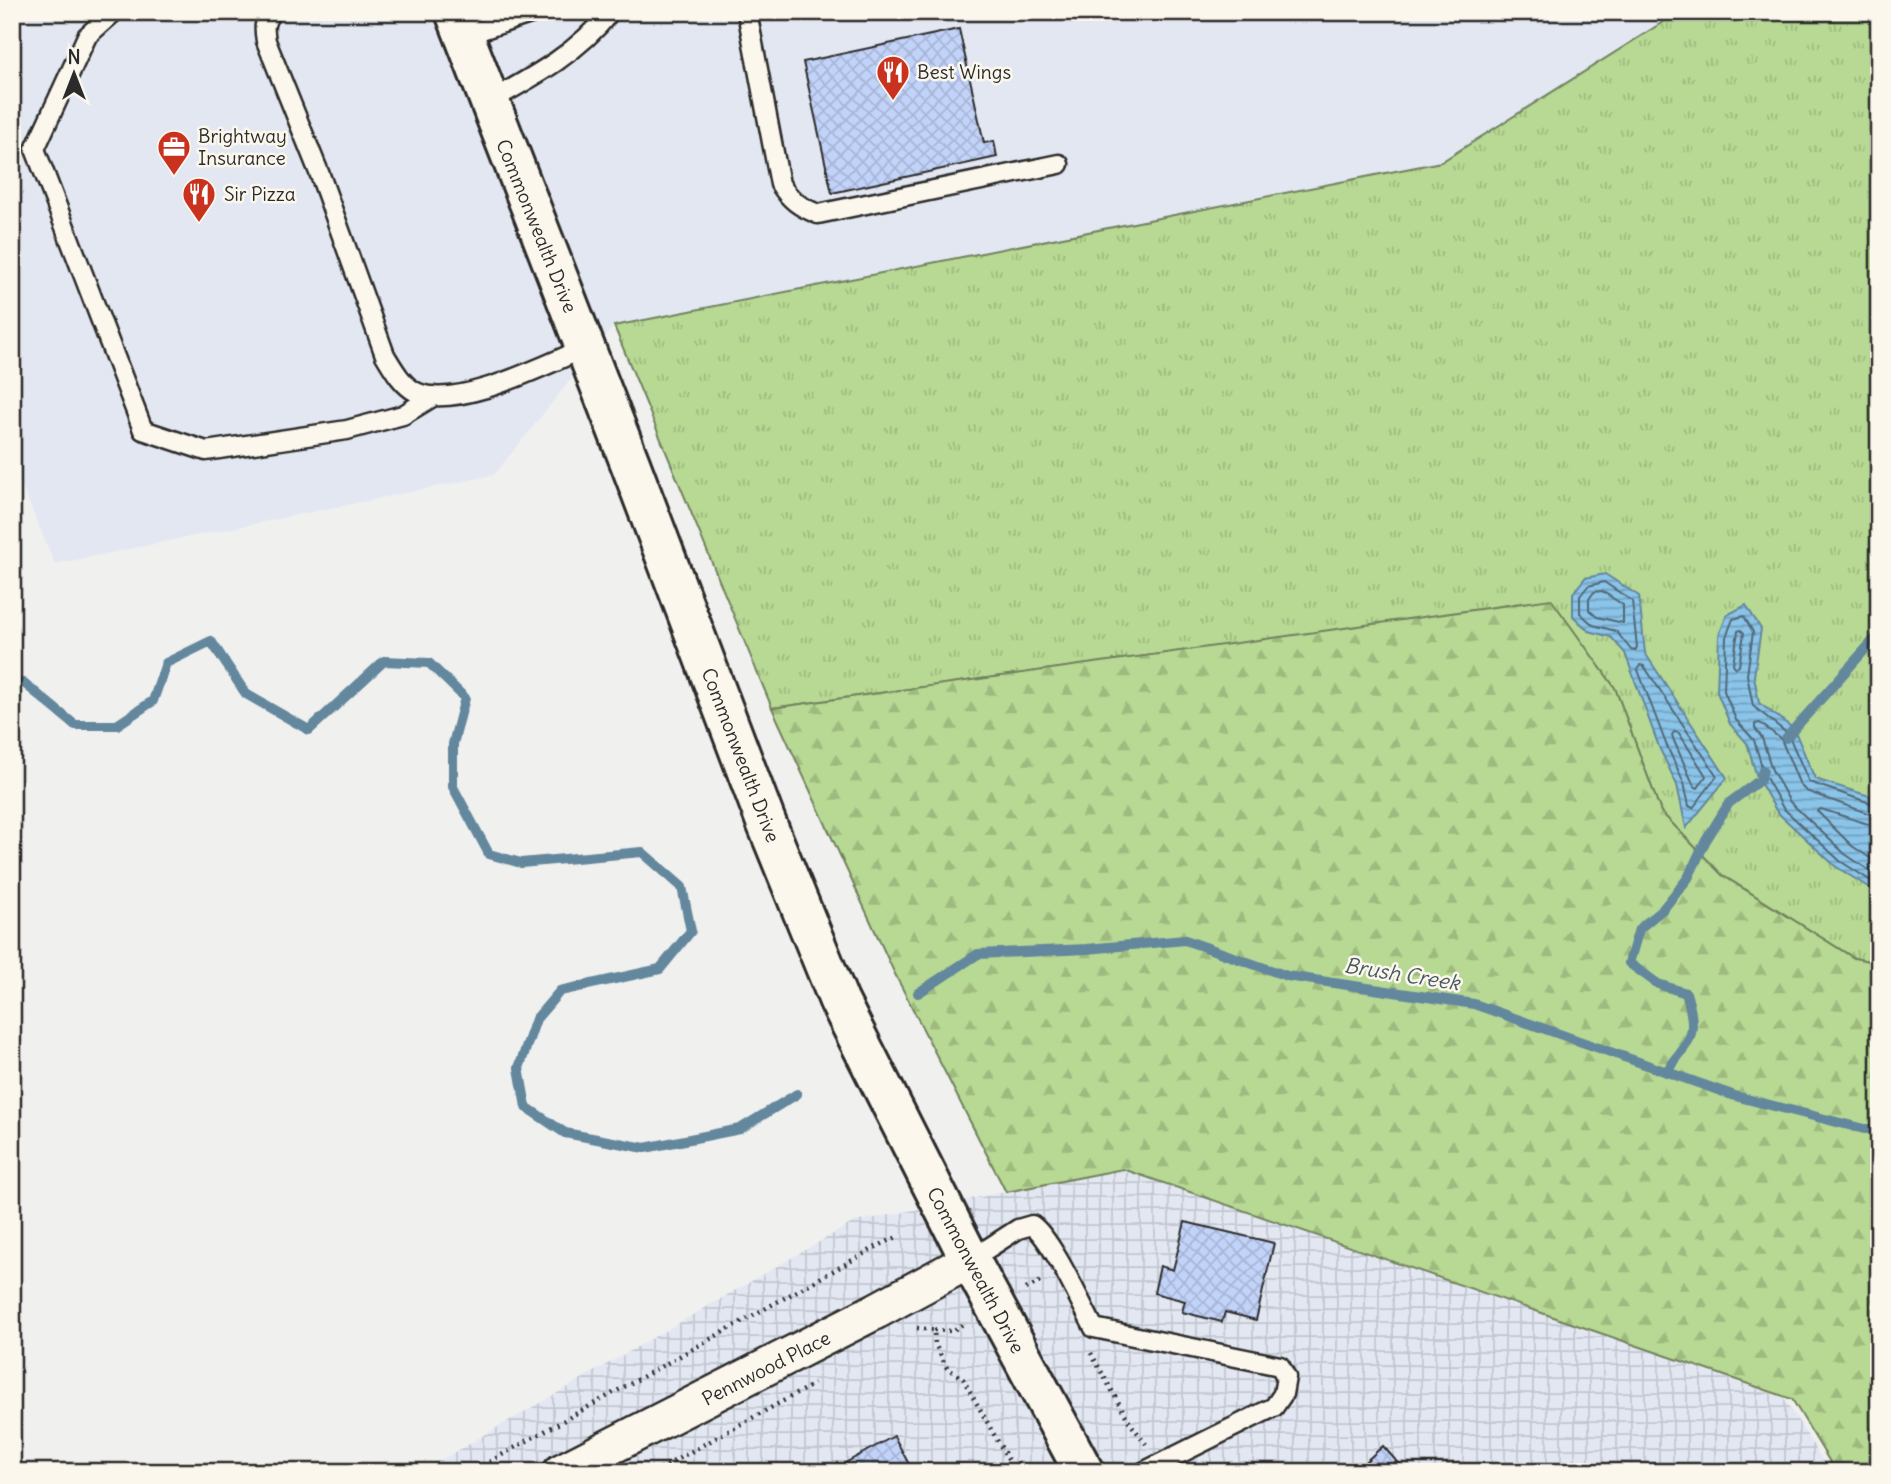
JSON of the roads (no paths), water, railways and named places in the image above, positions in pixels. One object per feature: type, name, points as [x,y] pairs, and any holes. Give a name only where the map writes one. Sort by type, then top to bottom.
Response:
[{"type":"street","name":"Commonwealth Drive","points":[[459,24],[766,822],[839,1002],[970,1260],[1084,1472]]},
{"type":"street","name":"Pennwood Place","points":[[561,1472],[970,1260]]},
{"type":"lane","points":[[114,12],[87,36],[35,149],[143,430],[206,451],[347,430],[403,415],[434,396]]},
{"type":"lane","points":[[459,24],[536,12]]},
{"type":"lane","points":[[488,102],[559,61],[610,12]]},
{"type":"lane","points":[[747,12],[780,184],[789,198],[801,208],[818,214],[1059,164]]},
{"type":"lane","points":[[268,14],[264,28],[266,41],[320,174],[385,355],[398,376],[415,391],[434,396],[452,396],[485,389],[585,348]]},
{"type":"lane","points":[[970,1260],[1018,1229],[1032,1225],[1039,1230],[1052,1250],[1094,1328],[1280,1366],[1286,1377],[1283,1394],[1274,1407],[1150,1468]]},
{"type":"water","points":[[1605,574],[1639,596],[1645,653],[1727,778],[1686,828],[1677,785],[1659,747],[1625,653],[1611,637],[1589,631],[1573,616],[1573,593],[1585,578]]},
{"type":"water","points":[[1746,605],[1761,629],[1754,676],[1759,703],[1794,729],[1815,779],[1879,799],[1879,894],[1835,866],[1777,812],[1757,777],[1747,743],[1730,724],[1717,692],[1719,635],[1727,615]]},
{"type":"waterway","points":[[1786,738],[1879,634]]},
{"type":"waterway","name":"Brush Creek","points":[[12,683],[24,683],[75,725],[117,725],[153,701],[166,663],[211,641],[246,694],[309,730],[384,661],[429,663],[465,698],[453,744],[453,787],[489,854],[521,863],[642,852],[682,887],[691,931],[660,969],[560,991],[536,1019],[519,1068],[526,1107],[565,1133],[645,1148],[740,1129],[797,1094]]},
{"type":"waterway","points":[[1666,1072],[1682,1052],[1690,1036],[1690,1007],[1686,993],[1658,984],[1629,963],[1639,929],[1663,909],[1688,878],[1705,842],[1729,803],[1760,780],[1763,770]]},
{"type":"waterway","name":"Brush Creek","points":[[918,993],[978,954],[1087,949],[1185,940],[1287,976],[1474,1004],[1735,1096],[1864,1129],[1879,1129]]},
{"type":"place","name":"Best Wings","points":[[893,102]]},
{"type":"place","name":"Brightway Insurance","points":[[174,177]]},
{"type":"place","name":"Sir Pizza","points":[[199,224]]}]
